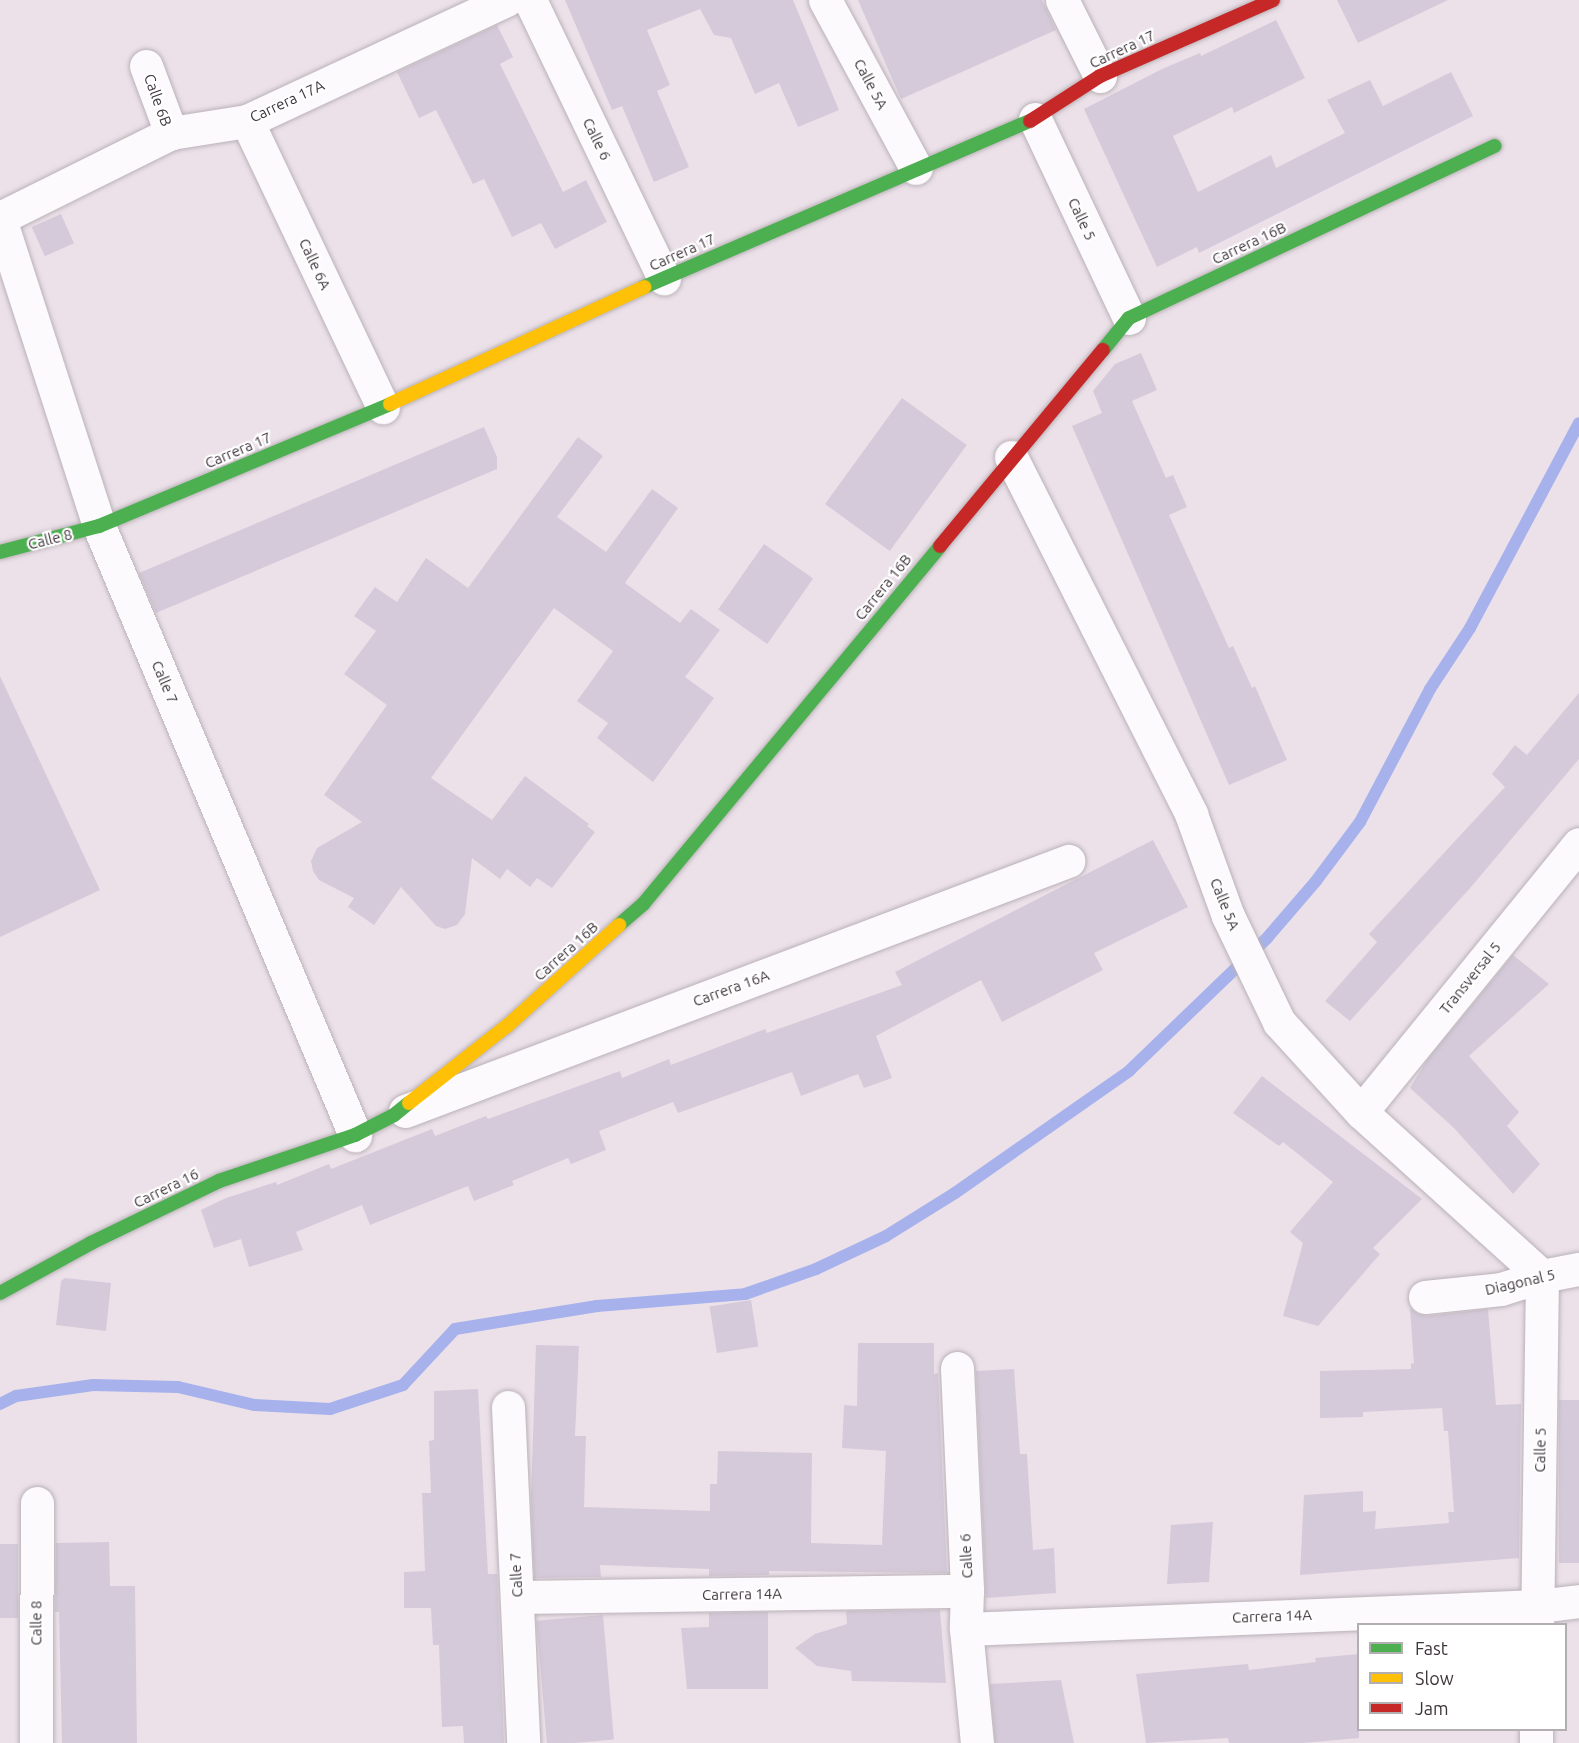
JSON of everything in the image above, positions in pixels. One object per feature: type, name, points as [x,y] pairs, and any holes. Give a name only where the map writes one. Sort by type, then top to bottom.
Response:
[{"type":"street","name":"Carrera 17A","points":[[0,219],[171,133],[247,120],[506,0]]},
{"type":"street","name":"Calle 6","points":[[530,0],[664,278]]},
{"type":"street","name":"Calle 5A","points":[[825,0],[916,168]]},
{"type":"street","points":[[1062,0],[1100,76]]},
{"type":"street","name":"Carrera 17","points":[[99,526],[383,407],[664,278],[916,168],[1035,119],[1100,76],[1273,0]]},
{"type":"street","name":"Calle 6B","points":[[146,66],[171,133]]},
{"type":"street","name":"Calle 5","points":[[1035,119],[1129,318]]},
{"type":"street","name":"Calle 6A","points":[[247,120],[383,407]]},
{"type":"street","name":"Carrera 16B","points":[[355,1135],[394,1115],[507,1026],[644,903],[1011,457],[1129,318],[1495,146]]},
{"type":"street","name":"Calle 7","points":[[0,219],[99,526],[355,1135]]},
{"type":"street","name":"Calle 5A","points":[[1011,457],[1191,814],[1228,916],[1279,1022],[1361,1112],[1542,1276]]},
{"type":"street","name":"Calle 8","points":[[0,552],[99,526]]},
{"type":"street","name":"Transversal 5","points":[[1361,1112],[1579,844]]},
{"type":"street","name":"Carrera 16A","points":[[394,1115],[1068,861]]},
{"type":"street","name":"Carrera 16","points":[[0,1293],[91,1243],[219,1181],[355,1135]]},
{"type":"street","name":"Diagonal 5","points":[[1425,1297],[1502,1289],[1542,1276],[1579,1269]]},
{"type":"street","name":"Calle 5","points":[[1537,1615],[1542,1276]]},
{"type":"street","name":"Calle 6","points":[[957,1368],[967,1591],[966,1629],[977,1743]]},
{"type":"street","name":"Calle 7","points":[[508,1407],[523,1743]]},
{"type":"street","name":"Calle 8","points":[[36,1743],[37,1503]]},
{"type":"street","name":"Carrera 14A","points":[[517,1597],[967,1591]]},
{"type":"street","name":"Carrera 14A","points":[[966,1629],[1537,1615],[1579,1600]]},
{"type":"building","points":[[565,0],[793,0],[839,110],[798,127],[779,83],[755,94],[731,38],[714,35],[700,9],[647,30],[670,85],[657,91],[689,167],[654,182],[622,106],[612,110]]},
{"type":"building","points":[[858,0],[1042,0],[1056,30],[901,99]]},
{"type":"building","points":[[1337,0],[1448,0],[1358,43]]},
{"type":"building","points":[[1276,20],[1305,78],[1234,113],[1232,107],[1173,136],[1198,192],[1271,155],[1276,168],[1345,133],[1327,100],[1370,80],[1383,106],[1451,72],[1473,116],[1199,253],[1197,247],[1157,267],[1084,109],[1162,69],[1200,53],[1201,56]]},
{"type":"building","points":[[497,25],[513,57],[500,64],[563,192],[586,180],[607,222],[555,249],[541,223],[512,237],[484,179],[473,184],[436,110],[419,118],[397,72]]},
{"type":"building","points":[[61,214],[74,243],[45,256],[32,227]]},
{"type":"building","points":[[1141,353],[1157,390],[1132,401],[1166,478],[1173,475],[1187,507],[1169,515],[1229,648],[1233,646],[1252,688],[1255,686],[1287,760],[1229,785],[1072,426],[1102,413],[1093,391],[1115,364]]},
{"type":"building","points":[[902,398],[967,445],[890,551],[825,504]]},
{"type":"building","points":[[484,427],[497,457],[497,469],[156,613],[139,573]]},
{"type":"building","points":[[578,437],[603,456],[557,517],[606,552],[652,489],[678,508],[625,583],[680,623],[691,609],[720,630],[685,677],[714,698],[653,782],[597,738],[608,723],[577,701],[613,651],[554,608],[431,778],[492,820],[525,776],[589,824],[587,826],[595,832],[552,888],[537,878],[530,887],[507,869],[500,879],[472,858],[465,914],[457,925],[445,929],[436,926],[401,887],[374,925],[348,907],[354,898],[319,880],[313,871],[311,861],[317,848],[362,822],[324,795],[387,705],[344,674],[376,631],[354,616],[375,587],[397,602],[426,558],[468,588]]},
{"type":"building","points":[[764,544],[813,578],[767,644],[718,610]]},
{"type":"building","points":[[0,676],[100,890],[0,937]]},
{"type":"building","points":[[1579,693],[1579,759],[1471,887],[1350,1021],[1325,1001],[1377,942],[1369,934],[1505,787],[1492,774],[1515,745],[1527,755]]},
{"type":"building","points":[[1153,840],[1188,907],[1094,953],[1103,970],[1002,1022],[981,980],[876,1036],[892,1078],[864,1088],[858,1074],[801,1096],[792,1072],[678,1113],[673,1102],[599,1131],[606,1150],[571,1164],[568,1158],[512,1181],[514,1185],[474,1201],[468,1186],[370,1225],[362,1205],[296,1232],[303,1250],[249,1267],[241,1239],[214,1248],[201,1210],[226,1198],[276,1182],[277,1185],[329,1164],[331,1169],[432,1129],[435,1136],[486,1116],[488,1119],[620,1071],[622,1078],[669,1059],[671,1065],[765,1029],[767,1033],[902,985],[895,972]]},
{"type":"building","points":[[1513,955],[1549,984],[1469,1056],[1519,1112],[1507,1126],[1540,1164],[1513,1194],[1455,1129],[1410,1088],[1427,1060]]},
{"type":"building","points":[[1262,1076],[1422,1199],[1373,1248],[1380,1254],[1318,1326],[1283,1316],[1303,1243],[1290,1232],[1333,1182],[1283,1142],[1279,1146],[1233,1113]]},
{"type":"building","points":[[65,1278],[111,1283],[106,1331],[56,1325],[61,1281]]},
{"type":"building","points":[[751,1300],[758,1346],[717,1353],[710,1307]]},
{"type":"building","points":[[1410,1308],[1418,1314],[1427,1316],[1488,1309],[1496,1405],[1521,1404],[1519,1558],[1300,1575],[1304,1495],[1363,1491],[1363,1512],[1376,1511],[1375,1529],[1449,1523],[1448,1512],[1454,1512],[1448,1431],[1444,1431],[1442,1408],[1363,1412],[1363,1417],[1320,1418],[1320,1371],[1411,1369],[1411,1363],[1414,1364]]},
{"type":"building","points":[[858,1343],[934,1343],[934,1374],[938,1373],[947,1573],[769,1571],[769,1575],[709,1576],[709,1569],[600,1565],[601,1577],[534,1578],[531,1496],[536,1345],[579,1346],[575,1436],[586,1436],[584,1507],[710,1511],[710,1484],[717,1484],[718,1451],[812,1453],[811,1543],[882,1545],[886,1451],[842,1448],[844,1405],[857,1406]]},
{"type":"building","points":[[1014,1369],[1020,1454],[1027,1454],[1033,1550],[1054,1548],[1056,1593],[986,1598],[976,1371]]},
{"type":"building","points":[[478,1389],[488,1574],[497,1574],[504,1743],[464,1743],[463,1726],[442,1727],[439,1645],[433,1645],[431,1608],[404,1608],[404,1572],[425,1571],[422,1493],[431,1493],[429,1441],[434,1440],[434,1391]]},
{"type":"building","points":[[1559,1400],[1579,1400],[1579,1563],[1559,1563]]},
{"type":"building","points":[[1213,1522],[1209,1582],[1167,1584],[1171,1525]]},
{"type":"building","points":[[109,1542],[110,1586],[135,1586],[137,1743],[62,1743],[59,1612],[55,1612],[56,1543]]},
{"type":"building","points":[[0,1544],[18,1544],[18,1618],[0,1618]]},
{"type":"building","points":[[940,1610],[946,1683],[852,1681],[851,1671],[817,1666],[795,1648],[815,1634],[847,1624],[846,1611]]},
{"type":"building","points":[[768,1612],[768,1689],[687,1689],[681,1628],[709,1627],[709,1613]]},
{"type":"building","points":[[603,1615],[614,1740],[547,1743],[536,1621]]},
{"type":"building","points":[[1357,1654],[1357,1731],[1359,1731],[1359,1738],[1303,1743],[1229,1743],[1228,1738],[1146,1743],[1136,1674],[1248,1664],[1249,1670],[1316,1662],[1315,1658]]},
{"type":"building","points":[[1061,1680],[1074,1743],[995,1743],[990,1684]]},
{"type":"waterway","points":[[0,1404],[16,1396],[93,1385],[178,1387],[255,1405],[330,1409],[403,1385],[455,1329],[597,1306],[745,1294],[816,1269],[886,1236],[955,1193],[1129,1071],[1267,938],[1316,881],[1360,822],[1430,689],[1470,628],[1579,423]]},
{"type":"traffic: fast","points":[[644,287],[1030,121]]},
{"type":"traffic: fast","points":[[1103,350],[1129,318],[1495,146]]},
{"type":"traffic: fast","points":[[0,552],[99,526],[390,404]]},
{"type":"traffic: fast","points":[[619,925],[644,903],[940,546]]},
{"type":"traffic: fast","points":[[0,1293],[91,1243],[219,1181],[355,1135],[394,1115],[409,1103]]},
{"type":"traffic: slow","points":[[390,404],[644,287]]},
{"type":"traffic: slow","points":[[409,1103],[507,1026],[619,925]]},
{"type":"traffic: jam","points":[[1030,121],[1100,76],[1273,0]]},
{"type":"traffic: jam","points":[[940,546],[1103,350]]}]
